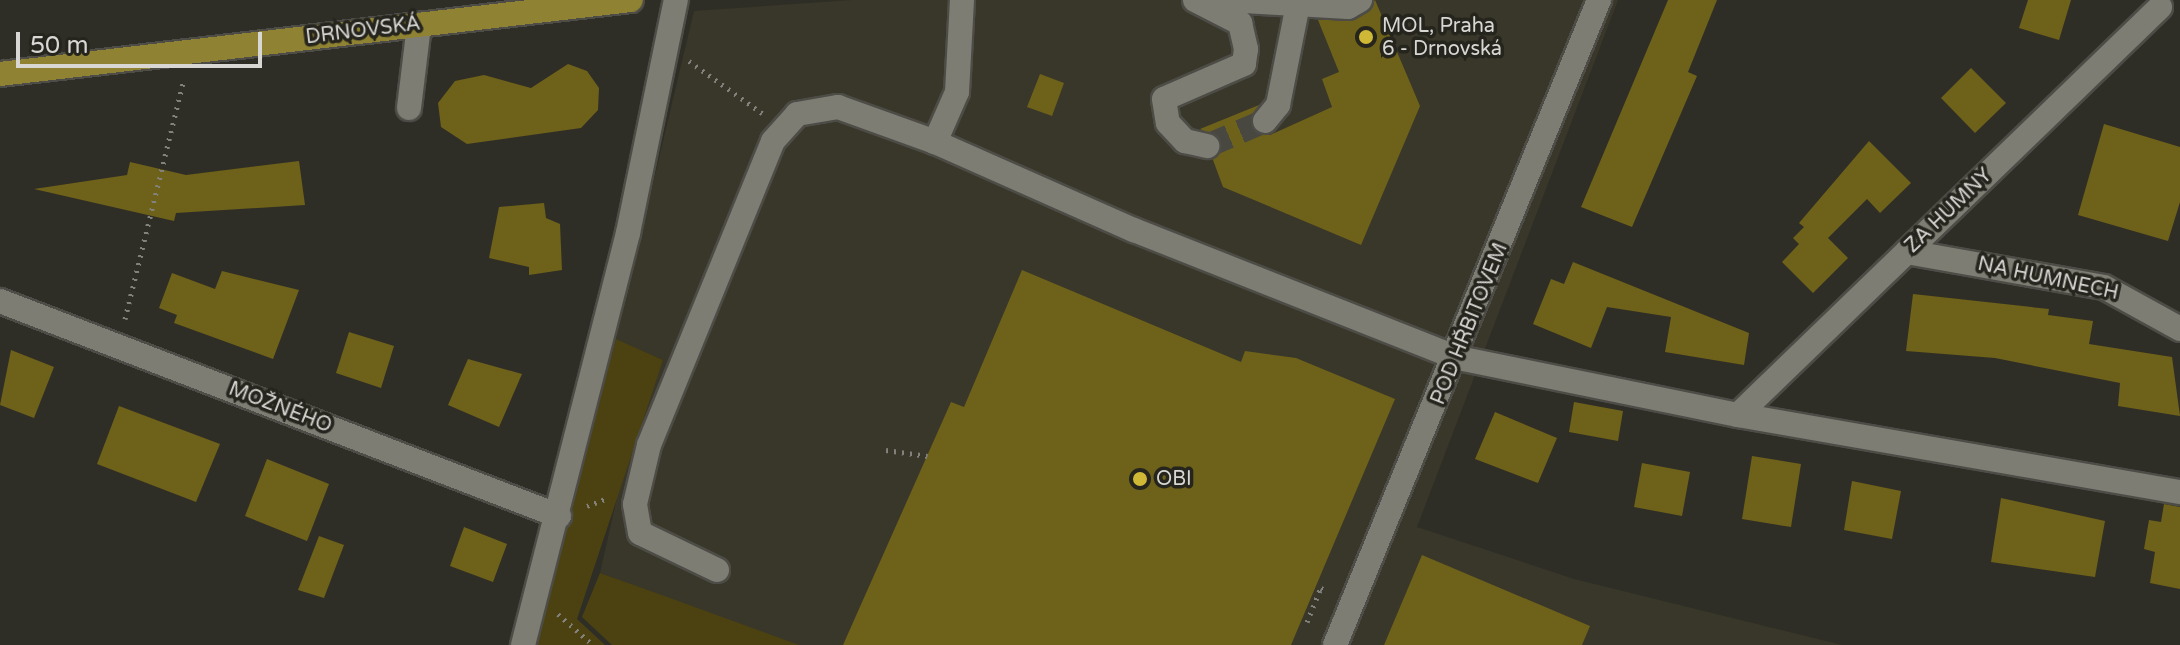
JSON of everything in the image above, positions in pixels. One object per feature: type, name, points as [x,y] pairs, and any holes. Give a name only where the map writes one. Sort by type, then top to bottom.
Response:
[{"type":"main road","name":"DRNOVSKÁ","points":[[0,74],[631,0]]},
{"type":"street","points":[[523,645],[559,516],[669,48],[676,0]]},
{"type":"street","points":[[935,142],[957,92],[962,0]]},
{"type":"street","points":[[1195,0],[1240,23],[1246,49],[1244,64],[1164,99],[1168,123],[1185,141],[1207,146]]},
{"type":"street","points":[[1226,0],[1348,7],[1360,0]]},
{"type":"street","name":"POD HŘBITOVEM","points":[[1335,645],[1458,358],[1599,0]]},
{"type":"street","points":[[1265,121],[1278,105],[1298,4]]},
{"type":"street","name":"ZA HUMNY","points":[[1738,415],[2160,7]]},
{"type":"street","points":[[409,108],[419,25]]},
{"type":"street","points":[[717,570],[640,533],[639,487],[660,418],[783,130],[797,114],[838,107],[935,142],[1458,358],[1738,415],[2180,492]]},
{"type":"street","name":"NA HUMNECH","points":[[1907,252],[2104,287],[2180,329]]},
{"type":"street","name":"MOŽNÉHO","points":[[0,301],[559,516]]},
{"type":"path","points":[[669,48],[763,114]]},
{"type":"path","points":[[122,348],[127,287],[183,83]]},
{"type":"path","points":[[886,450],[928,456]]},
{"type":"path","points":[[559,516],[639,487]]},
{"type":"path","points":[[536,597],[593,645]]},
{"type":"shaded area","points":[[852,0],[1618,0],[1417,527],[1574,579],[1842,645],[798,645],[600,573],[628,449],[663,360],[616,339],[694,11]]},
{"type":"shaded area","points":[[616,339],[663,360],[577,619],[605,645],[533,645]]},
{"type":"shaded area","points":[[600,573],[799,645],[612,645],[582,617]]},
{"type":"building","points":[[1375,0],[1420,106],[1361,245],[1223,187],[1213,160],[1221,141],[1200,129],[1259,105],[1251,126],[1270,135],[1332,107],[1322,79],[1339,72],[1318,20],[1355,20]]},
{"type":"building","points":[[1668,0],[1717,0],[1688,72],[1697,76],[1632,227],[1581,207]]},
{"type":"building","points":[[2028,0],[2071,0],[2059,40],[2019,28]]},
{"type":"building","points":[[568,64],[587,71],[599,88],[598,110],[581,128],[467,144],[441,127],[438,103],[455,81],[484,75],[531,88]]},
{"type":"building","points":[[1971,68],[2006,103],[1975,133],[1941,98]]},
{"type":"building","points":[[1040,74],[1064,83],[1052,116],[1027,107]]},
{"type":"building","points":[[2104,124],[2180,147],[2180,202],[2168,241],[2078,215]]},
{"type":"building","points":[[1869,141],[1911,183],[1880,213],[1867,199],[1828,238],[1848,258],[1813,293],[1782,262],[1799,244],[1793,238],[1804,227],[1799,223]]},
{"type":"building","points":[[299,161],[305,205],[176,213],[174,221],[34,189],[127,175],[130,162],[186,175]]},
{"type":"building","points":[[544,203],[546,218],[560,224],[562,270],[529,275],[529,267],[489,258],[499,207]]},
{"type":"building","points":[[1573,262],[1749,333],[1744,365],[1665,352],[1671,317],[1607,307],[1591,348],[1533,324],[1551,279],[1564,284]]},
{"type":"building","name":"OBI","points":[[1022,270],[1241,362],[1245,351],[1296,358],[1395,399],[1291,645],[843,645],[951,402],[964,407]]},
{"type":"building","points":[[222,271],[299,290],[273,359],[174,323],[177,315],[159,308],[172,273],[215,289]]},
{"type":"building","points":[[1913,294],[2049,309],[2048,315],[2093,321],[2089,344],[2172,357],[2180,416],[2118,406],[2120,383],[1995,358],[1906,351]]},
{"type":"building","points":[[349,332],[394,346],[381,388],[336,373]]},
{"type":"building","points":[[11,350],[54,367],[34,418],[0,405]]},
{"type":"building","points":[[468,359],[522,374],[499,427],[448,405]]},
{"type":"building","points":[[1574,402],[1623,411],[1618,441],[1569,432]]},
{"type":"building","points":[[119,406],[220,444],[196,502],[97,464]]},
{"type":"building","points":[[1495,412],[1557,438],[1538,483],[1475,459]]},
{"type":"building","points":[[1752,456],[1801,464],[1791,527],[1742,519]]},
{"type":"building","points":[[267,459],[329,484],[307,541],[245,516]]},
{"type":"building","points":[[1642,463],[1690,472],[1682,516],[1634,507]]},
{"type":"building","points":[[1852,481],[1901,491],[1892,539],[1844,530]]},
{"type":"building","points":[[2001,498],[2105,521],[2095,577],[1991,562]]},
{"type":"building","points":[[2164,504],[2180,507],[2180,589],[2150,583],[2155,552],[2144,549],[2149,520],[2161,522]]},
{"type":"building","points":[[464,527],[507,544],[493,582],[450,566]]},
{"type":"building","points":[[319,536],[344,545],[324,598],[298,590]]},
{"type":"building","points":[[1422,555],[1590,626],[1582,645],[1384,645]]},
{"type":"tunnel","points":[[1207,146],[1265,121]]},
{"type":"place","name":"MOL, Praha 6 - Drnovská","points":[[1366,37]]},
{"type":"place","name":"OBI","points":[[1140,479]]}]
